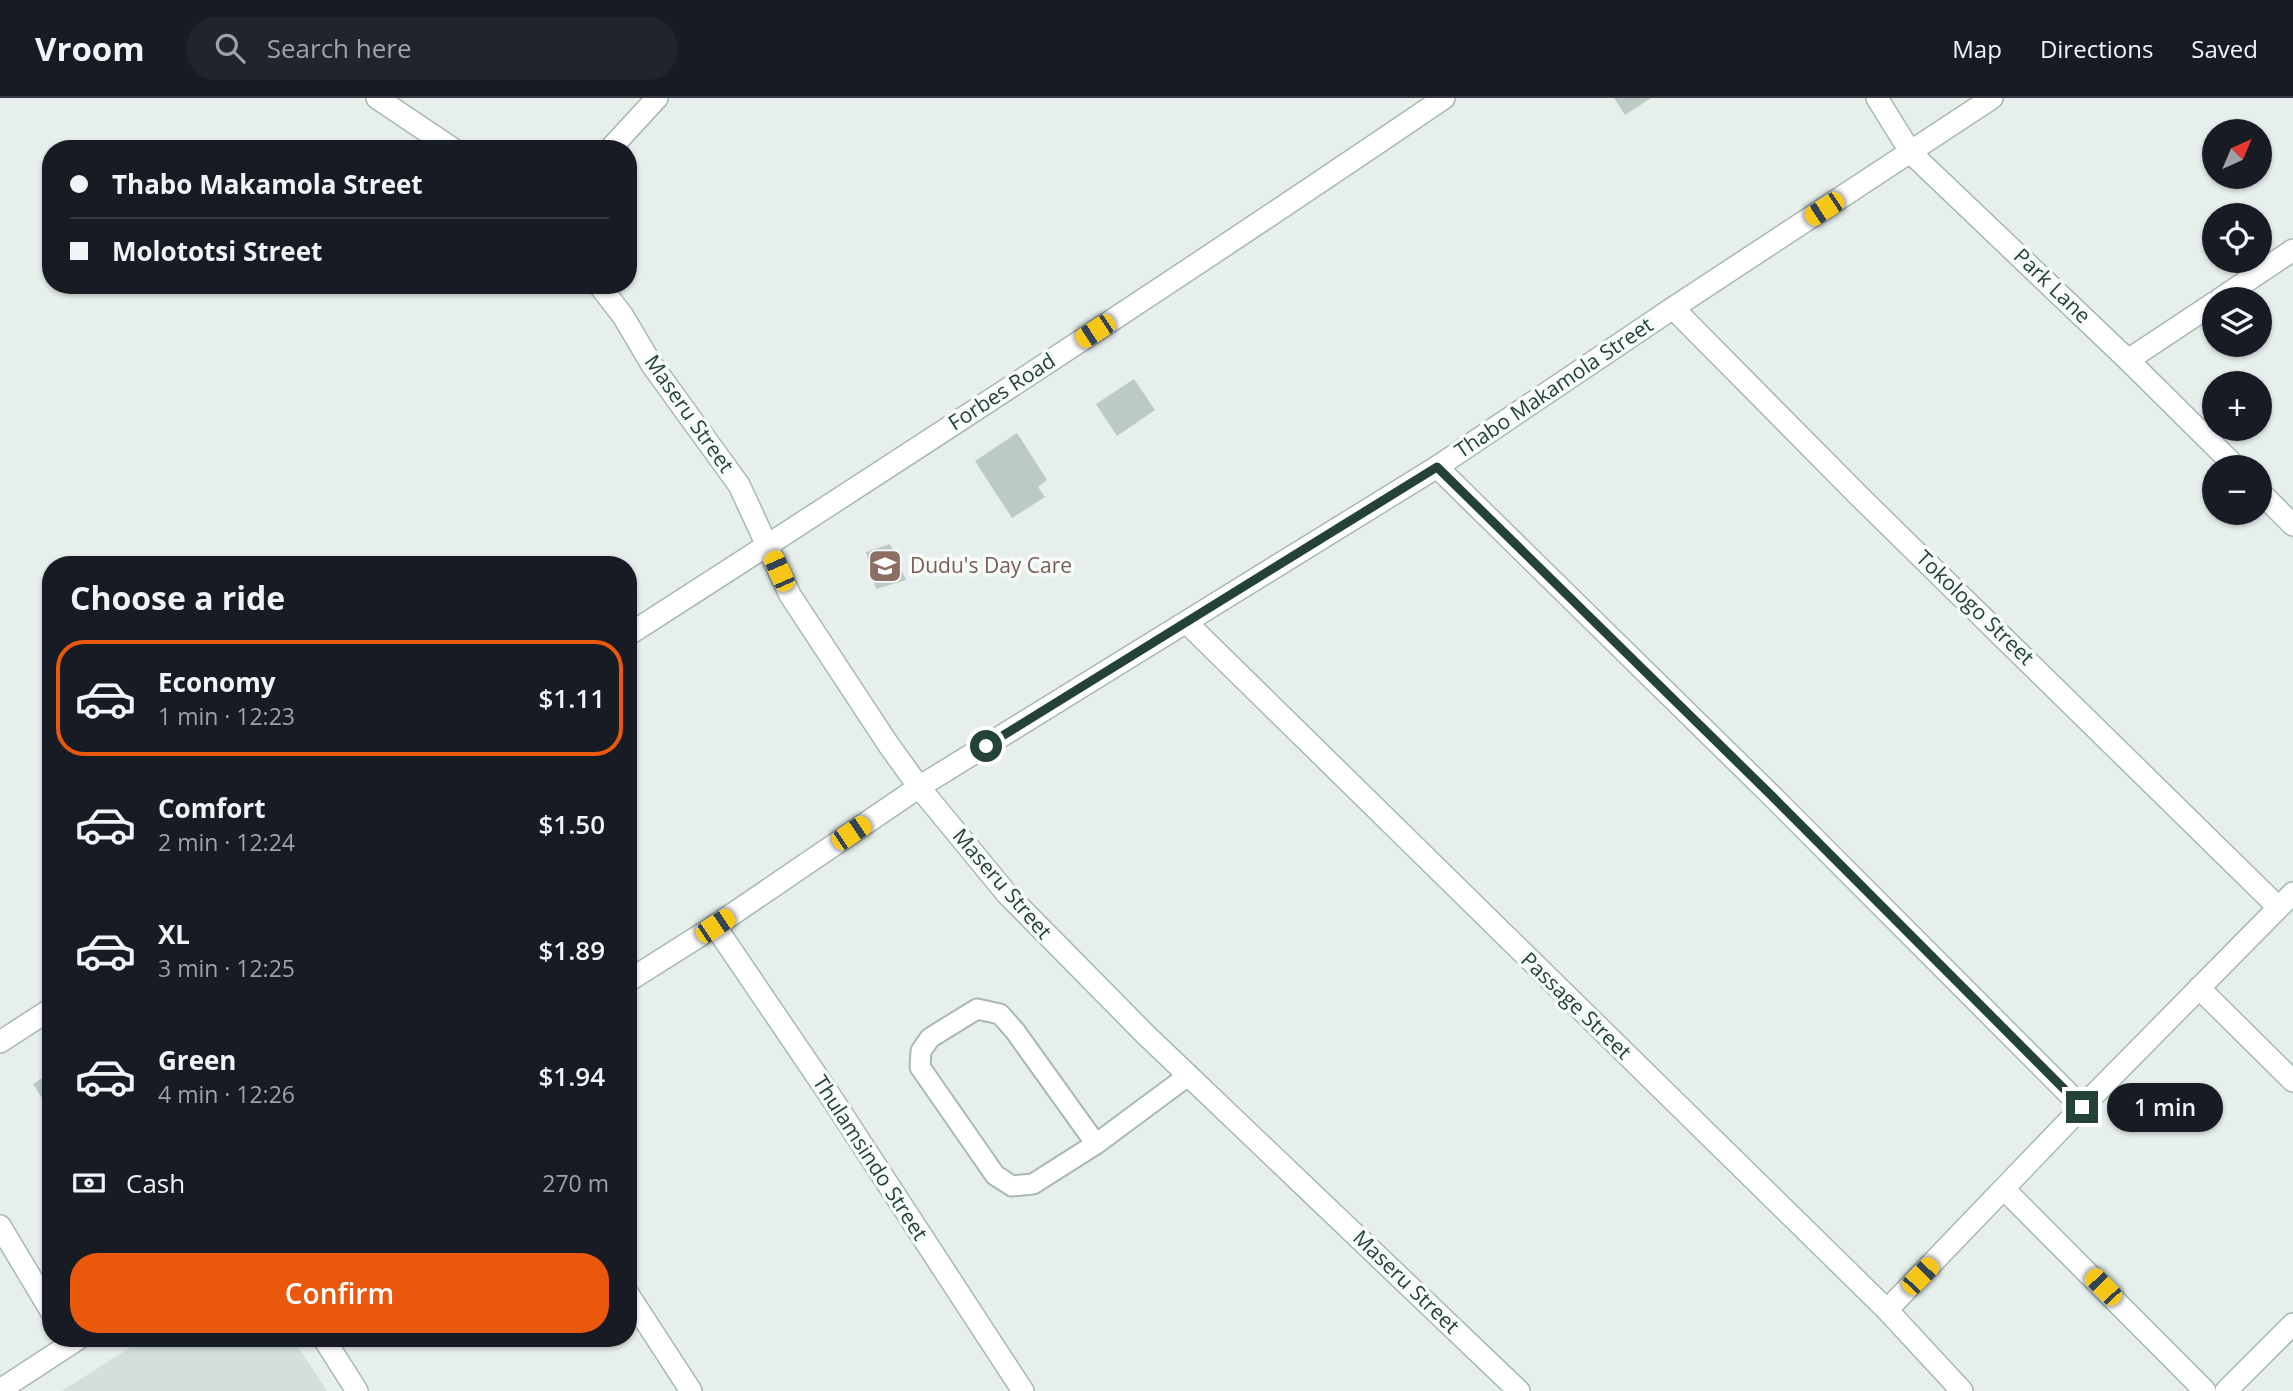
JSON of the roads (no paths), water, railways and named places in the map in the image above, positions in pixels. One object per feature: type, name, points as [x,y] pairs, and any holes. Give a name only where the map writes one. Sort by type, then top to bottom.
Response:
[{"type":"street","points":[[377,98],[440,140]]},
{"type":"street","points":[[618,140],[657,98]]},
{"type":"street","name":"Forbes Road","points":[[637,629],[769,546],[1444,98]]},
{"type":"street","name":"Park Lane","points":[[1877,98],[1911,153],[2224,455]]},
{"type":"street","name":"Thabo Makamola Street","points":[[637,975],[715,926],[919,787],[1187,624],[1437,467],[1992,98]]},
{"type":"street","points":[[2238,287],[2293,250]]},
{"type":"street","name":"Maseru Street","points":[[606,294],[623,316],[652,365],[739,485],[790,595],[919,787],[1007,894],[1071,961],[1519,1391]]},
{"type":"street","name":"Tokologo Street","points":[[1673,308],[1860,498],[2286,900]]},
{"type":"street","points":[[2128,360],[2202,311]]},
{"type":"street","points":[[1437,467],[1774,798],[2082,1107]]},
{"type":"street","points":[[2272,504],[2293,525]]},
{"type":"street","name":"Passage Street","points":[[1187,624],[1887,1311],[1962,1391]]},
{"type":"street","points":[[1887,1311],[2082,1107],[2286,900]]},
{"type":"street","name":"Thulamsindo Street","points":[[715,926],[829,1094],[1023,1391]]},
{"type":"street","points":[[2199,988],[2293,1081]]},
{"type":"street","points":[[0,1042],[42,1015]]},
{"type":"street","points":[[2004,1189],[2204,1391]]},
{"type":"street","points":[[0,1226],[42,1296]]},
{"type":"street","points":[[637,1308],[691,1391]]},
{"type":"street","points":[[2226,1391],[2293,1324]]},
{"type":"street","points":[[0,1390],[62,1347]]},
{"type":"street","points":[[329,1347],[357,1391]]},
{"type":"lane","points":[[1096,1144],[1000,1014],[977,1009],[930,1038],[920,1051],[920,1067],[995,1175],[1012,1186],[1033,1184],[1096,1144],[1189,1075]]},
{"type":"place","name":"Dudu's Day Care","points":[[885,566]]}]
